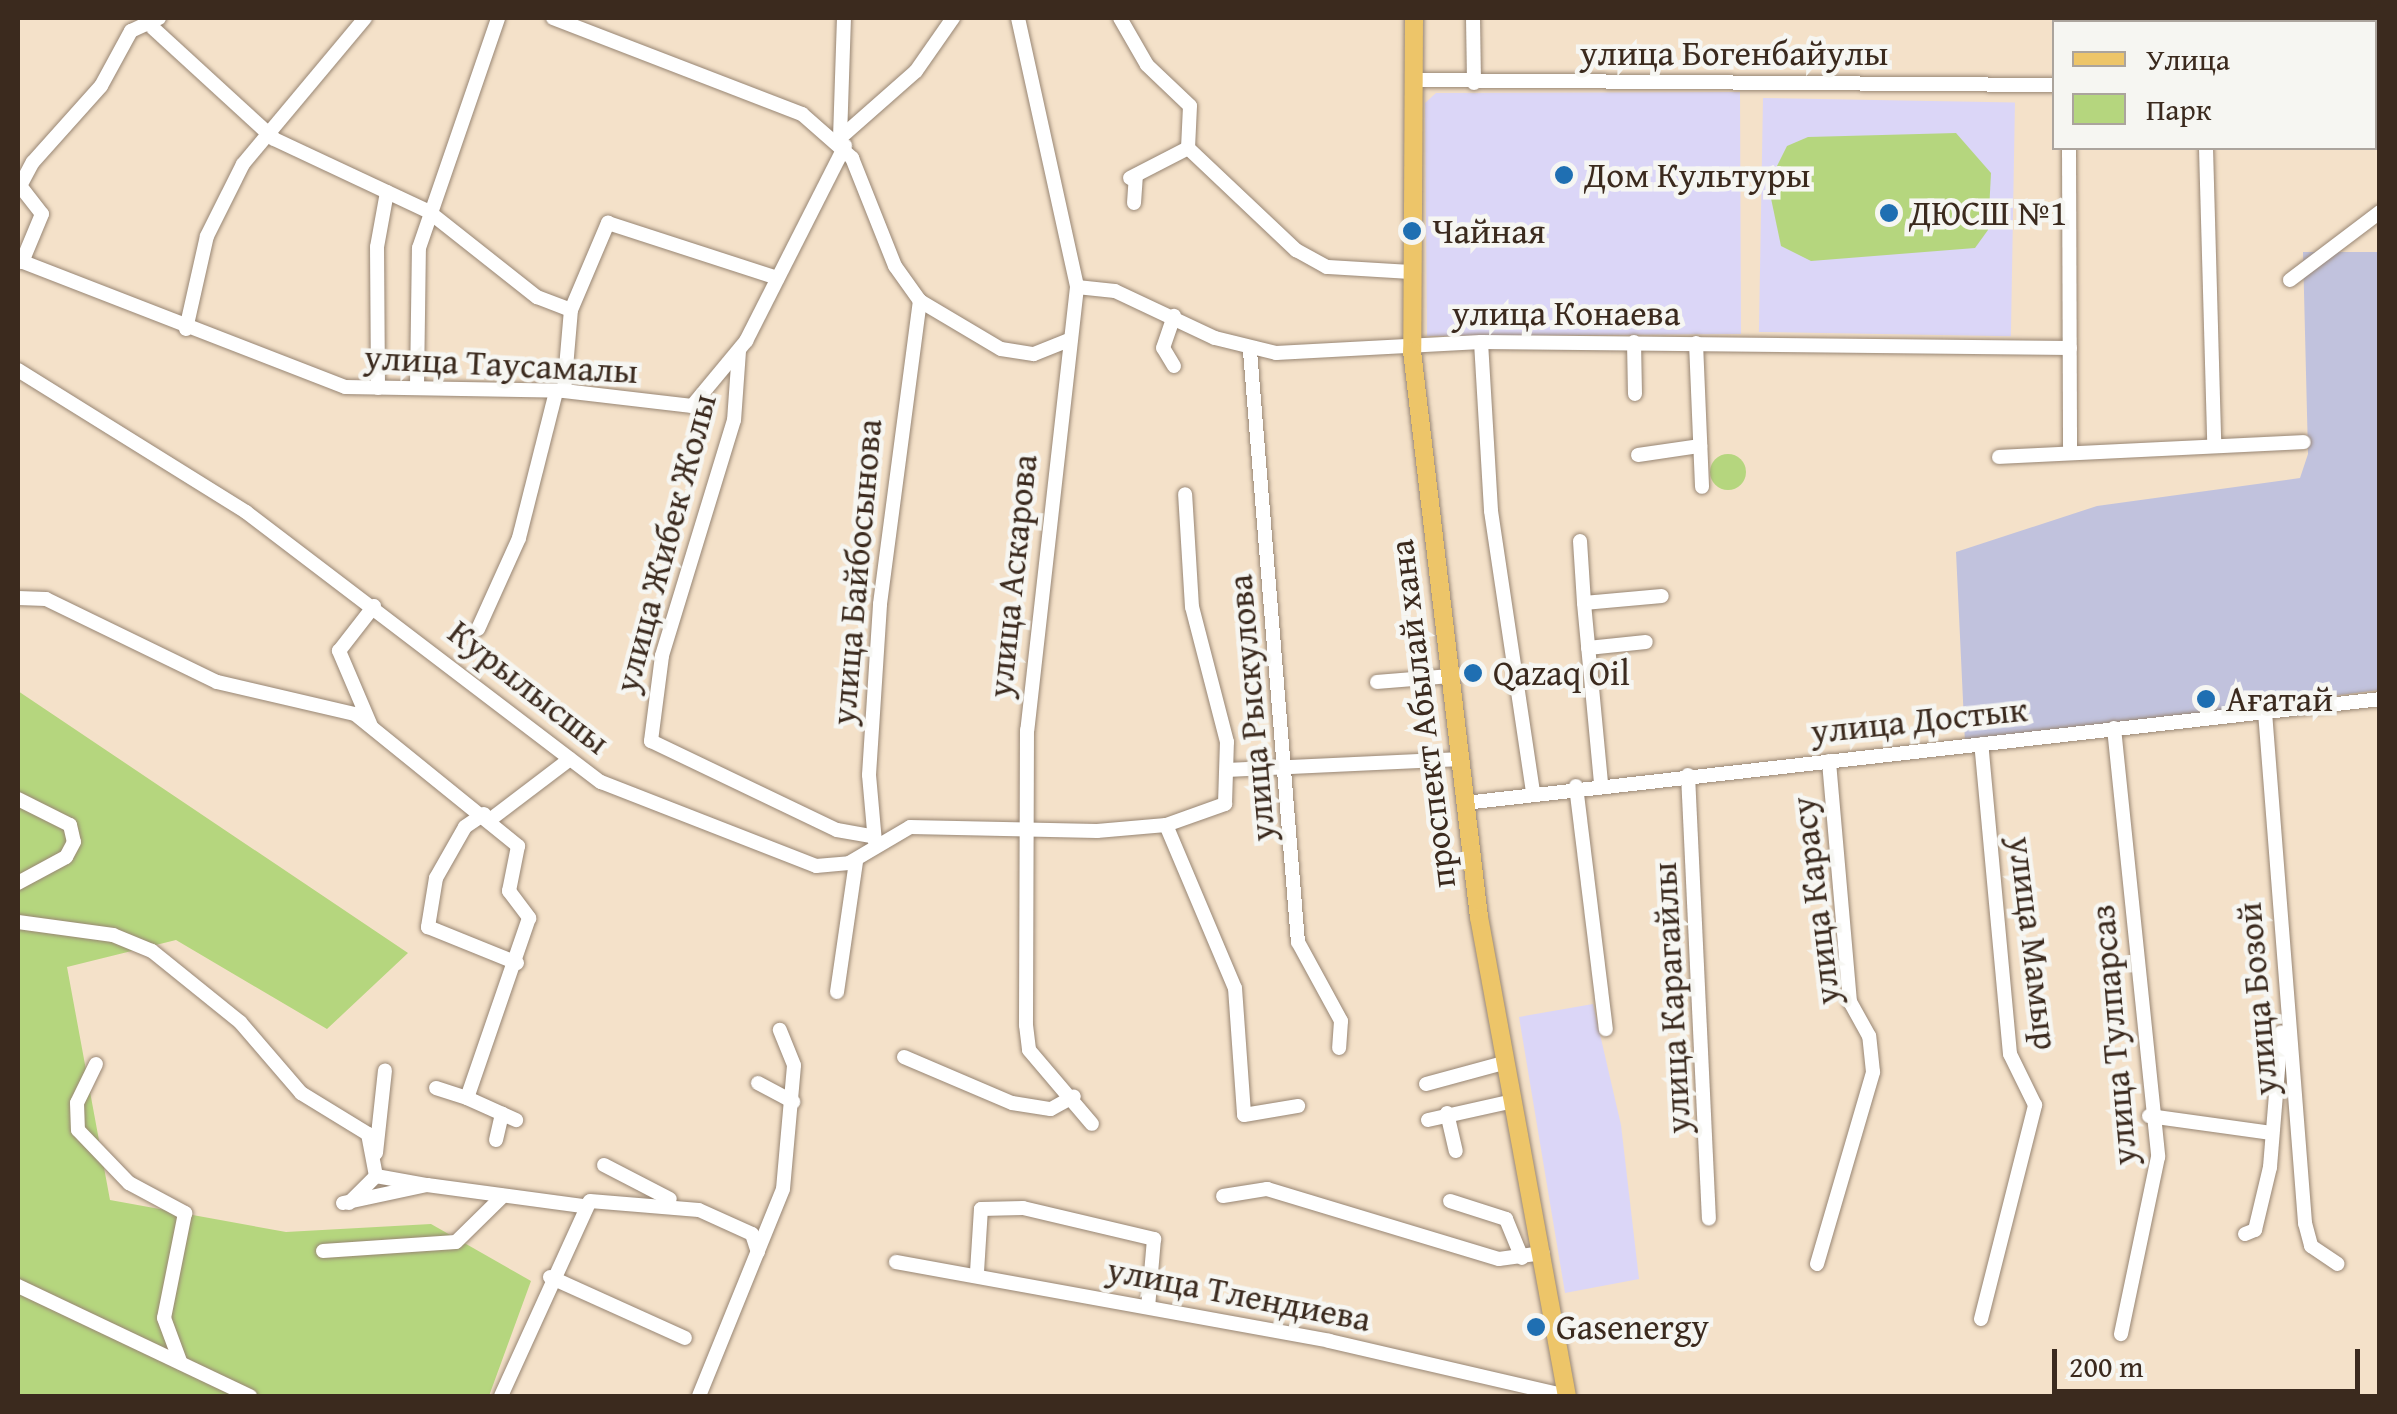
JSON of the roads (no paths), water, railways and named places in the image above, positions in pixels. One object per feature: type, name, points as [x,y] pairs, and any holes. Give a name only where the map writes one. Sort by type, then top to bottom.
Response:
[{"type":"main road","name":"проспект Абылай хана","points":[[1414,18],[1412,344],[1465,804],[1567,1396]]},
{"type":"street","points":[[186,329],[207,236],[266,133],[365,18]]},
{"type":"street","points":[[417,386],[417,265],[428,212],[480,87],[498,18]]},
{"type":"street","points":[[554,18],[588,23],[802,114],[842,142],[920,302],[1001,349],[1034,354],[1066,341]]},
{"type":"street","name":"улица Жибек Жолы","points":[[844,18],[842,142],[740,351],[734,420],[662,656],[651,741],[837,830],[878,842]]},
{"type":"street","points":[[842,142],[916,71],[952,18]]},
{"type":"street","name":"улица Аскарова","points":[[1018,18],[1077,287],[1066,341],[1032,656],[1025,832],[1029,1050],[1074,1096],[1092,1124]]},
{"type":"street","points":[[1120,18],[1147,65],[1190,106],[1188,148],[1296,250],[1327,267],[1412,272]]},
{"type":"street","points":[[1473,18],[1474,83]]},
{"type":"street","points":[[20,261],[42,214],[20,186],[33,162],[100,86],[131,31],[156,23],[266,133],[428,212],[537,297],[571,310]]},
{"type":"street","name":"улица Богенбайулы","points":[[1414,80],[2052,85]]},
{"type":"street","points":[[1134,203],[1133,177],[1188,148]]},
{"type":"street","points":[[2069,150],[2070,448]]},
{"type":"street","points":[[2206,150],[2214,444]]},
{"type":"street","points":[[378,388],[377,247],[387,192]]},
{"type":"street","points":[[2290,280],[2380,212]]},
{"type":"street","points":[[478,629],[519,538],[560,392],[571,310],[608,223],[777,278]]},
{"type":"street","name":"улица Таусамалы","points":[[20,261],[186,329],[344,386],[560,392],[692,406],[740,351]]},
{"type":"street","name":"улица Конаева","points":[[1077,287],[1174,316],[1250,351],[1480,342],[2070,348]]},
{"type":"street","name":"улица Байбосынова","points":[[878,842],[885,546],[920,302]]},
{"type":"street","points":[[1174,316],[1164,348],[1174,366]]},
{"type":"street","points":[[1480,342],[1492,510],[1534,791]]},
{"type":"street","points":[[1634,342],[1634,394]]},
{"type":"street","points":[[1696,343],[1702,487]]},
{"type":"street","name":"улица Рыскулова","points":[[1250,351],[1289,764],[1298,942],[1341,1021],[1339,1048]]},
{"type":"street","name":"Курылысшы","points":[[18,370],[226,499],[374,606],[570,760],[651,803],[825,865],[856,860]]},
{"type":"street","points":[[1999,457],[2070,448],[2304,442]]},
{"type":"street","points":[[1638,456],[1700,446]]},
{"type":"street","points":[[836,992],[856,860],[878,842],[910,827],[1025,832],[1166,825],[1225,804],[1228,770],[1187,576],[1185,494]]},
{"type":"street","points":[[1580,541],[1601,783]]},
{"type":"street","points":[[18,585],[34,598],[217,682],[328,704],[371,728],[421,775],[488,816],[521,854],[509,892],[529,918],[517,963],[466,1098]]},
{"type":"street","points":[[1584,603],[1662,596]]},
{"type":"street","points":[[18,598],[34,598]]},
{"type":"street","points":[[371,728],[339,652],[374,606]]},
{"type":"street","points":[[1588,648],[1646,642]]},
{"type":"street","points":[[1376,682],[1450,676]]},
{"type":"street","name":"улица Достык","points":[[1465,804],[1601,783],[2380,699]]},
{"type":"street","name":"улица Бозой","points":[[2265,712],[2305,1223],[2311,1246],[2338,1264]]},
{"type":"street","name":"улица Тулпарсаз","points":[[2114,728],[2149,1116],[2158,1157],[2121,1334]]},
{"type":"street","name":"улица Мамыр","points":[[1981,744],[2010,1054],[2035,1105],[1981,1319]]},
{"type":"street","points":[[1228,770],[1289,764],[1460,759]]},
{"type":"street","points":[[517,963],[428,927],[436,878],[465,826],[488,816],[570,760]]},
{"type":"street","name":"улица Карасу","points":[[1818,1264],[1874,1072],[1869,1036],[1850,1002],[1829,761]]},
{"type":"street","name":"улица Карагайлы","points":[[1688,774],[1709,1219]]},
{"type":"street","points":[[1576,786],[1606,1029]]},
{"type":"street","points":[[18,800],[70,825],[74,842],[66,857],[18,883]]},
{"type":"street","points":[[1166,825],[1236,988],[1244,1114],[1298,1106]]},
{"type":"street","points":[[18,921],[113,935],[152,951],[240,1022],[301,1093],[355,1122],[376,1153]]},
{"type":"street","points":[[2245,1234],[2255,1230],[2272,1133],[2287,1005]]},
{"type":"street","points":[[699,1396],[782,1190],[794,1065],[780,1030]]},
{"type":"street","points":[[904,1057],[1023,1106],[1051,1109],[1074,1096]]},
{"type":"street","points":[[1426,1084],[1507,1062]]},
{"type":"street","points":[[96,1064],[76,1103],[78,1130],[128,1183],[185,1214],[164,1318],[180,1361]]},
{"type":"street","points":[[385,1070],[376,1176],[346,1203],[427,1185]]},
{"type":"street","points":[[758,1083],[792,1102]]},
{"type":"street","points":[[436,1088],[509,1117],[496,1140]]},
{"type":"street","points":[[1456,1151],[1434,1114],[1514,1101]]},
{"type":"street","points":[[2149,1116],[2272,1133]]},
{"type":"street","points":[[604,1166],[683,1206],[752,1234],[758,1252]]},
{"type":"street","points":[[376,1176],[583,1206],[604,1197],[683,1206]]},
{"type":"street","points":[[1223,1196],[1268,1190],[1522,1258],[1543,1253]]},
{"type":"street","points":[[323,1251],[456,1242],[503,1196]]},
{"type":"street","points":[[1450,1202],[1506,1220],[1522,1258]]},
{"type":"street","points":[[502,1396],[583,1206]]},
{"type":"street","points":[[977,1272],[981,1209],[1023,1208],[1154,1239],[1148,1306]]},
{"type":"street","name":"улица Тлендиева","points":[[896,1262],[977,1272],[1148,1306],[1567,1396]]},
{"type":"street","points":[[550,1278],[685,1338]]},
{"type":"street","points":[[18,1286],[250,1396]]},
{"type":"place","name":"Дом Культуры","points":[[1564,175]]},
{"type":"place","name":"ДЮСШ №1","points":[[1889,213]]},
{"type":"place","name":"Чайная","points":[[1412,231]]},
{"type":"place","name":"Qazaq Oil","points":[[1473,673]]},
{"type":"place","name":"Ағатай","points":[[2206,699]]},
{"type":"place","name":"Gasenergy","points":[[1536,1327]]}]
